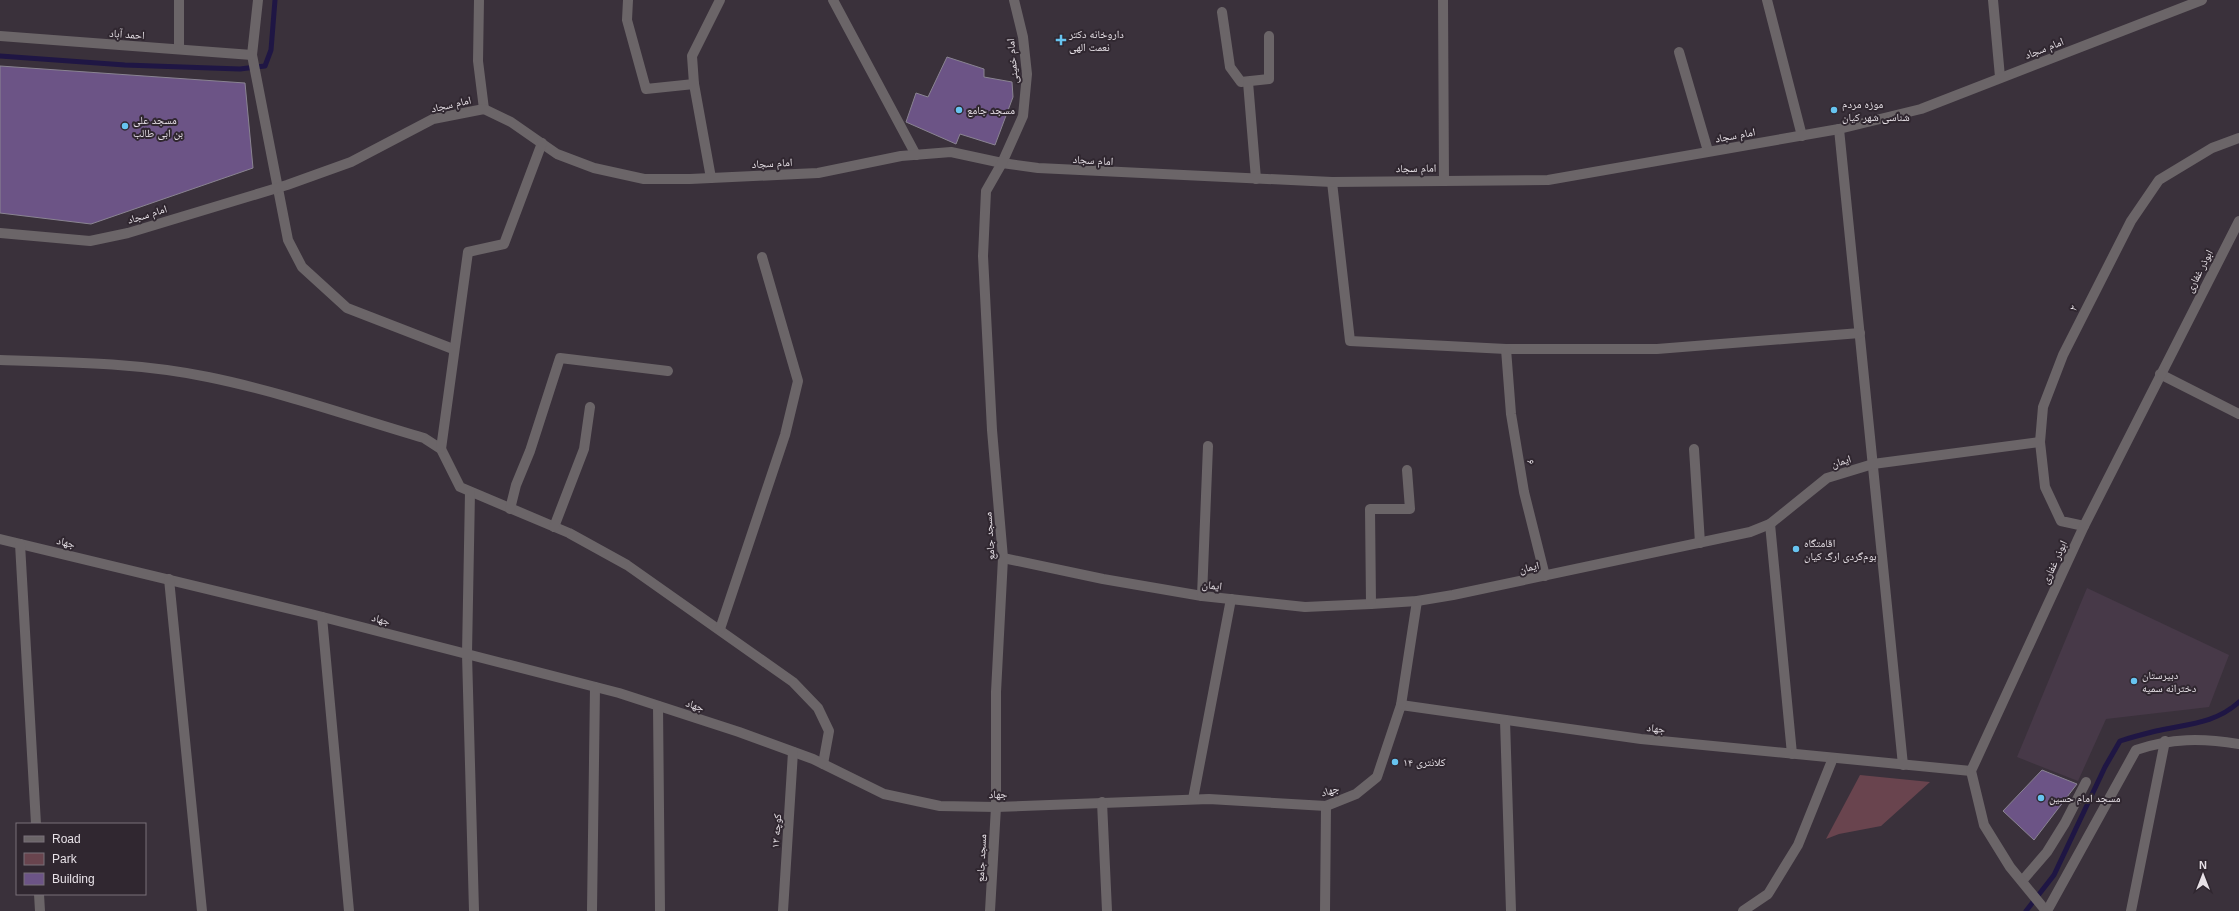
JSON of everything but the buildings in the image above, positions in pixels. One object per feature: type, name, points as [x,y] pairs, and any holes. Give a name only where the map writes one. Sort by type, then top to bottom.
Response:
[{"type":"street","points":[[179,0],[179,50]]},
{"type":"street","points":[[258,0],[252,55],[288,240],[302,267],[347,308],[453,349]]},
{"type":"street","points":[[479,0],[478,61],[484,109]]},
{"type":"street","points":[[628,0],[627,20],[646,89],[694,84]]},
{"type":"street","points":[[711,178],[694,84],[692,56],[720,0]]},
{"type":"street","points":[[834,0],[916,154]]},
{"type":"street","name":"امام خمینی","points":[[1002,164],[1023,116],[1027,74],[1022,37],[1014,0]]},
{"type":"street","points":[[1444,0],[1444,180]]},
{"type":"street","points":[[1767,0],[1802,136]]},
{"type":"street","points":[[1993,0],[2000,77]]},
{"type":"street","name":"امام سجاد","points":[[0,233],[90,241],[128,233],[277,188],[351,162],[433,119],[484,109],[511,122],[558,154],[594,168],[644,179],[711,178],[818,173],[901,156],[951,152],[1002,164],[1094,172],[1332,182],[1548,180],[1839,130],[1921,109],[2000,77],[2202,0]]},
{"type":"street","points":[[1222,12],[1230,67],[1241,82],[1270,79],[1270,36]]},
{"type":"street","name":"احمد آباد","points":[[0,36],[252,55]]},
{"type":"street","points":[[1679,52],[1708,152]]},
{"type":"street","points":[[1248,82],[1256,179]]},
{"type":"street","points":[[1839,130],[1903,765]]},
{"type":"street","name":"۲","points":[[2084,526],[2061,521],[2045,487],[2040,442],[2043,407],[2063,355],[2131,221],[2159,180],[2212,148],[2239,138]]},
{"type":"street","points":[[441,449],[453,349],[468,252],[504,244],[542,143]]},
{"type":"street","name":"مسجد جامع","points":[[990,911],[996,807],[996,692],[1003,558],[992,430],[983,256],[986,191],[1002,164]]},
{"type":"street","points":[[1332,182],[1350,341],[1506,349],[1657,349],[1860,334]]},
{"type":"street","name":"ابوذر غفاری","points":[[1971,771],[2084,526],[2239,221]]},
{"type":"street","points":[[720,629],[785,435],[798,381],[762,257]]},
{"type":"street","name":"۶","points":[[1506,349],[1511,414],[1524,492],[1545,576]]},
{"type":"street","points":[[510,509],[516,485],[530,450],[560,358],[668,371]]},
{"type":"street","points":[[0,360],[142,367],[207,376],[285,394],[424,438],[441,449],[460,487],[554,527],[627,565],[720,629],[793,682],[818,708],[829,731],[823,764]]},
{"type":"street","points":[[2160,374],[2239,414]]},
{"type":"street","points":[[554,527],[584,449],[590,407]]},
{"type":"street","name":"ایمان","points":[[1003,558],[1103,579],[1202,596],[1305,607],[1417,601],[1545,576],[1750,532],[1770,524],[1827,478],[1873,464],[2040,442]]},
{"type":"street","points":[[1202,596],[1208,446]]},
{"type":"street","points":[[1694,449],[1700,543]]},
{"type":"street","points":[[1371,604],[1370,509],[1410,509],[1407,470]]},
{"type":"street","points":[[470,492],[467,654],[474,911]]},
{"type":"street","points":[[1770,524],[1792,754]]},
{"type":"street","name":"جهاد","points":[[0,539],[322,617],[595,687],[658,706],[793,752],[823,764],[884,794],[940,806],[996,807],[1193,799],[1326,806],[1356,794],[1377,777],[1401,705],[1641,739],[1971,771]]},
{"type":"street","points":[[20,544],[36,823]]},
{"type":"street","points":[[169,579],[202,911]]},
{"type":"street","points":[[1193,799],[1231,599]]},
{"type":"street","points":[[1401,705],[1417,601]]},
{"type":"street","points":[[322,617],[348,911]]},
{"type":"street","points":[[592,911],[595,687]]},
{"type":"street","points":[[658,706],[660,911]]},
{"type":"street","points":[[1505,720],[1511,911]]},
{"type":"street","points":[[1971,771],[1984,825],[2010,867],[2045,909],[2136,750],[2165,741],[2213,740],[2239,744]]},
{"type":"street","points":[[2131,911],[2165,741]]},
{"type":"street","name":"کوچه ۱۲","points":[[783,911],[793,752]]},
{"type":"street","points":[[1743,911],[1768,894],[1798,845],[1833,758]]},
{"type":"street","points":[[2022,881],[2047,852],[2065,823],[2086,782]]},
{"type":"street","points":[[1102,802],[1107,911]]},
{"type":"street","points":[[1325,911],[1326,806]]},
{"type":"street","points":[[40,895],[40,911]]},
{"type":"shaded area","name":"دبیرستان دخترانه سمیه","points":[[2087,588],[2229,655],[2209,707],[2106,719],[2078,781],[2017,757]]},
{"type":"green space","points":[[1860,775],[1930,782],[1881,826],[1839,834],[1826,839]]},
{"type":"waterway","points":[[0,56],[125,65],[240,69],[265,66],[271,50],[275,0]]},
{"type":"waterway","points":[[2026,911],[2054,875],[2105,767],[2120,741],[2210,719],[2220,715],[2239,702]]},
{"type":"place","name":"داروخانه دکتر نعمت الهی","points":[[1061,40]]},
{"type":"place","name":"مسجد جامع","points":[[959,110]]},
{"type":"place","name":"موزه مردم شناسی شهر کیان","points":[[1834,110]]},
{"type":"place","name":"مسجد علی بن ابی طالب","points":[[125,126]]},
{"type":"place","name":"اقامتگاه بوم‌گردی ارگ کیان","points":[[1796,549]]},
{"type":"place","name":"دبیرستان دخترانه سمیه","points":[[2134,681]]},
{"type":"place","name":"کلانتری ۱۴","points":[[1395,762]]},
{"type":"place","name":"مسجد امام حسین","points":[[2041,798]]}]
